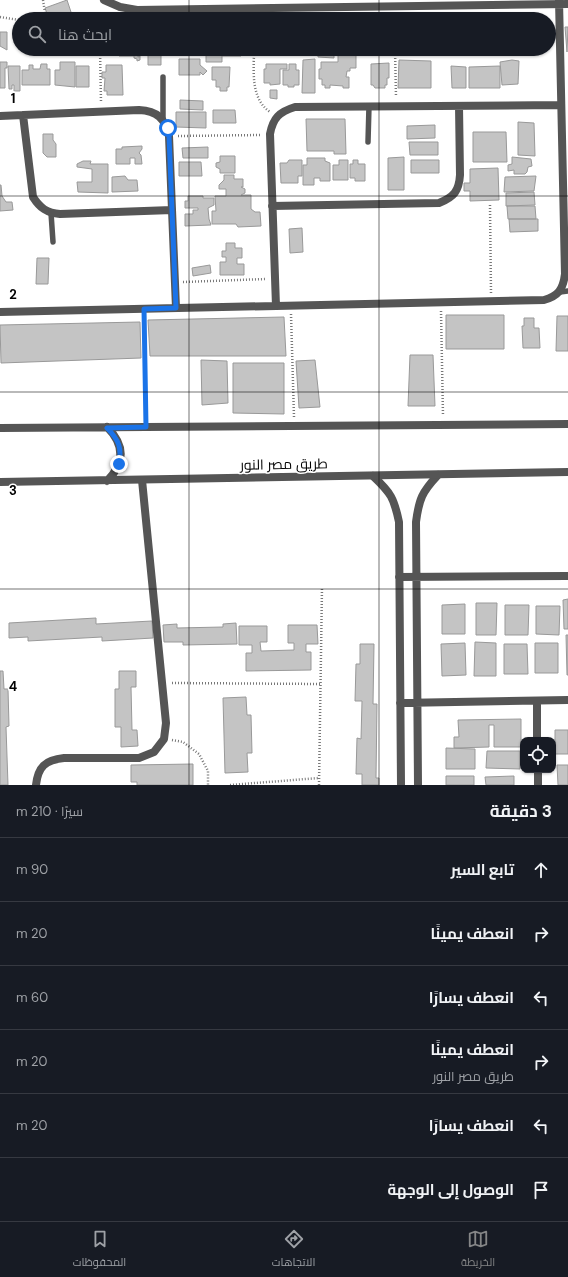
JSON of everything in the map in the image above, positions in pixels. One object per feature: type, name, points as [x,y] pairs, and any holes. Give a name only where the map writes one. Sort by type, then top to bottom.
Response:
[{"type":"street","points":[[104,0],[120,7],[137,10],[458,3],[559,2],[568,4]]},
{"type":"street","points":[[0,312],[491,302],[544,300],[552,298],[564,291],[565,274],[559,2]]},
{"type":"street","points":[[276,306],[270,134],[272,124],[285,110],[295,107],[561,105]]},
{"type":"street","points":[[272,206],[439,203],[448,199],[455,193],[459,184],[459,106]]},
{"type":"street","points":[[0,116],[148,110],[156,114],[163,121],[168,128],[169,136],[176,308]]},
{"type":"street","points":[[23,115],[33,197],[37,204],[44,210],[52,213],[67,214],[172,210]]},
{"type":"street","points":[[0,428],[568,424]]},
{"type":"street","points":[[107,428],[114,435],[119,444],[120,454],[119,464],[114,474],[107,481]]},
{"type":"street","name":"طريق مصر النور","points":[[0,482],[568,472]]},
{"type":"street","points":[[418,785],[416,522],[418,504],[426,488],[438,475]]},
{"type":"street","points":[[373,476],[387,488],[396,504],[399,522],[401,785]]},
{"type":"street","points":[[36,785],[37,774],[44,765],[53,759],[139,758],[154,752],[164,739],[166,723],[142,480]]},
{"type":"street","points":[[399,577],[568,576]]},
{"type":"street","points":[[400,704],[568,700]]},
{"type":"street","points":[[537,701],[537,737]]},
{"type":"street","points":[[538,773],[538,785]]},
{"type":"lane","points":[[163,77],[163,121]]},
{"type":"lane","points":[[368,142],[369,106]]},
{"type":"lane","points":[[52,213],[53,242]]},
{"type":"path","points":[[43,0],[45,12]]},
{"type":"path","points":[[0,17],[12,19]]},
{"type":"path","points":[[100,56],[101,111]]},
{"type":"path","points":[[254,56],[255,90],[257,97],[260,104],[265,109],[278,116]]},
{"type":"path","points":[[395,56],[396,106]]},
{"type":"path","points":[[169,136],[270,134]]},
{"type":"path","points":[[490,205],[491,302]]},
{"type":"path","points":[[175,282],[275,279]]},
{"type":"path","points":[[441,303],[443,425]]},
{"type":"path","points":[[291,306],[294,426]]},
{"type":"path","points":[[144,309],[146,427]]},
{"type":"path","points":[[319,785],[322,587]]},
{"type":"path","points":[[162,683],[321,684]]},
{"type":"path","points":[[164,739],[184,742],[199,754],[208,771],[208,785]]},
{"type":"path","points":[[230,785],[319,778]]},
{"type":"building","points":[[67,0],[71,12],[46,12],[45,8]]},
{"type":"building","points":[[565,27],[568,27],[567,52]]},
{"type":"building","points":[[0,32],[7,32],[7,50],[0,46]]},
{"type":"building","points":[[134,56],[140,56],[140,60],[137,61],[137,59],[134,58]]},
{"type":"building","points":[[148,56],[161,56],[161,65],[148,65]]},
{"type":"building","points":[[206,56],[222,56],[222,62],[206,62]]},
{"type":"building","points":[[334,56],[334,58],[318,57]]},
{"type":"building","points":[[338,56],[356,56],[356,68],[350,68],[350,71],[347,71],[346,77],[349,77],[349,88],[330,85],[330,88],[325,88],[325,85],[322,85],[322,79],[319,79],[321,62],[338,62]]},
{"type":"building","points":[[179,59],[200,59],[200,65],[207,71],[203,75],[200,72],[200,75],[179,75]]},
{"type":"building","points":[[315,59],[315,93],[302,93],[303,60]]},
{"type":"building","points":[[399,60],[431,61],[431,88],[398,88]]},
{"type":"building","points":[[512,60],[519,61],[518,84],[502,85],[500,62]]},
{"type":"building","points":[[0,62],[7,62],[7,68],[5,68],[5,88],[0,88]]},
{"type":"building","points":[[60,62],[75,62],[75,87],[55,85],[55,70],[60,70]]},
{"type":"building","points":[[389,63],[389,78],[387,78],[387,85],[385,85],[385,88],[375,88],[371,85],[371,64]]},
{"type":"building","points":[[41,64],[47,64],[47,69],[50,69],[50,85],[22,85],[22,70],[29,70],[29,65],[33,65],[33,69],[40,69]]},
{"type":"building","points":[[266,64],[287,64],[287,69],[280,69],[280,84],[270,85],[270,83],[264,83],[264,69],[266,69]]},
{"type":"building","points":[[289,64],[296,64],[296,70],[299,70],[299,85],[294,85],[294,87],[283,85],[283,70],[289,70]]},
{"type":"building","points":[[106,65],[122,65],[123,95],[107,95],[107,91],[104,91],[105,78],[102,78],[102,72],[106,72]]},
{"type":"building","points":[[8,66],[20,66],[20,91],[14,91],[14,85],[12,85],[12,89],[9,89]]},
{"type":"building","points":[[76,66],[89,66],[89,87],[76,87]]},
{"type":"building","points":[[451,66],[466,67],[466,88],[452,88]]},
{"type":"building","points":[[500,66],[500,88],[469,88],[469,67]]},
{"type":"building","points":[[212,67],[230,67],[229,87],[227,87],[227,91],[220,91],[220,87],[216,87],[216,80],[212,80]]},
{"type":"building","points":[[270,90],[277,90],[277,99],[270,98]]},
{"type":"building","points":[[180,100],[203,101],[203,110],[180,109]]},
{"type":"building","points":[[213,110],[235,110],[236,123],[213,123]]},
{"type":"building","points":[[176,112],[206,112],[206,128],[176,127]]},
{"type":"building","points":[[306,119],[345,119],[346,154],[334,154],[334,151],[307,151]]},
{"type":"building","points":[[518,122],[534,123],[535,156],[518,155]]},
{"type":"building","points":[[435,125],[435,138],[407,139],[407,126]]},
{"type":"building","points":[[473,132],[506,132],[507,162],[473,162]]},
{"type":"building","points":[[43,134],[53,134],[53,140],[56,144],[56,157],[47,157],[43,153]]},
{"type":"building","points":[[409,142],[438,142],[438,155],[410,155]]},
{"type":"building","points":[[142,146],[139,153],[141,155],[142,164],[135,164],[135,158],[130,158],[130,164],[116,164],[116,149],[122,149],[122,147]]},
{"type":"building","points":[[208,147],[208,158],[183,158],[182,148]]},
{"type":"building","points":[[220,156],[235,156],[235,173],[220,173],[220,169],[216,167],[216,163],[220,162]]},
{"type":"building","points":[[404,157],[404,190],[388,190],[388,158]]},
{"type":"building","points":[[512,157],[531,159],[532,166],[528,167],[525,174],[514,174],[514,170],[508,171],[508,165],[512,164]]},
{"type":"building","points":[[307,158],[325,158],[325,161],[330,163],[330,181],[320,181],[320,178],[314,178],[314,185],[303,185],[303,165],[307,165]]},
{"type":"building","points":[[289,160],[302,160],[302,176],[298,176],[298,183],[281,183],[280,163],[287,163]]},
{"type":"building","points":[[339,160],[348,160],[348,180],[333,180],[333,165],[339,165]]},
{"type":"building","points":[[353,160],[358,160],[358,164],[365,164],[365,181],[355,181],[355,178],[350,178],[350,164],[353,164]]},
{"type":"building","points":[[411,160],[439,160],[439,173],[411,173]]},
{"type":"building","points":[[83,161],[91,161],[90,164],[108,164],[108,193],[78,192],[77,182],[92,182],[92,169],[77,167],[77,164]]},
{"type":"building","points":[[179,162],[201,162],[202,176],[179,176]]},
{"type":"building","points":[[498,168],[499,200],[470,201],[470,191],[464,191],[464,183],[470,183],[470,169]]},
{"type":"building","points":[[224,175],[234,175],[234,179],[243,179],[243,187],[241,187],[245,189],[245,193],[241,195],[251,195],[251,209],[255,212],[260,212],[261,226],[238,227],[236,224],[212,224],[212,211],[216,211],[215,196],[226,196],[226,189],[219,189],[219,185],[224,180]]},
{"type":"building","points":[[125,176],[128,180],[137,180],[138,191],[112,192],[112,177]]},
{"type":"building","points":[[536,176],[534,191],[504,192],[505,177]]},
{"type":"building","points":[[0,185],[2,196],[6,202],[12,202],[13,210],[0,211]]},
{"type":"building","points":[[534,192],[535,205],[506,206],[506,193]]},
{"type":"building","points":[[188,196],[214,198],[214,205],[208,208],[211,225],[185,226],[185,214],[193,214],[193,210],[198,210],[198,208],[185,208],[185,201],[188,201]]},
{"type":"building","points":[[507,206],[535,206],[536,219],[508,219]]},
{"type":"building","points":[[509,219],[538,219],[538,231],[510,232]]},
{"type":"building","points":[[302,228],[303,252],[290,253],[289,229]]},
{"type":"building","points":[[226,243],[235,243],[235,248],[242,248],[242,258],[237,258],[237,264],[244,264],[244,275],[220,275],[220,262],[226,262],[226,257],[222,257],[222,251],[226,251]]},
{"type":"building","points":[[37,258],[49,258],[48,284],[36,284]]},
{"type":"building","points":[[210,265],[211,273],[193,276],[192,268]]},
{"type":"building","points":[[446,315],[504,315],[504,349],[446,349]]},
{"type":"building","points":[[557,316],[568,316],[568,351],[556,351]]},
{"type":"building","points":[[284,317],[286,356],[150,356],[148,320]]},
{"type":"building","points":[[524,318],[534,318],[534,328],[539,328],[540,348],[523,348],[522,326],[524,326]]},
{"type":"building","points":[[140,322],[141,358],[1,363],[0,325]]},
{"type":"building","points":[[410,355],[433,355],[435,406],[408,406]]},
{"type":"building","points":[[201,360],[227,361],[228,403],[202,405]]},
{"type":"building","points":[[315,360],[320,407],[299,408],[296,361]]},
{"type":"building","points":[[233,363],[284,363],[284,414],[233,413]]},
{"type":"building","points":[[568,599],[568,629],[564,629],[563,600]]},
{"type":"building","points":[[476,603],[497,603],[496,635],[476,635]]},
{"type":"building","points":[[465,604],[465,634],[442,634],[442,605]]},
{"type":"building","points":[[505,605],[529,605],[528,635],[505,635]]},
{"type":"building","points":[[536,606],[560,606],[559,635],[536,634]]},
{"type":"building","points":[[96,618],[96,624],[152,621],[153,638],[102,641],[102,637],[28,641],[28,637],[9,638],[9,623]]},
{"type":"building","points":[[236,623],[237,644],[183,645],[183,642],[164,642],[163,625],[177,624],[177,628],[223,627],[223,624]]},
{"type":"building","points":[[288,625],[317,625],[318,644],[306,644],[306,652],[311,652],[311,670],[246,671],[246,653],[252,653],[252,645],[239,645],[239,626],[267,626],[267,642],[260,642],[261,651],[294,650],[294,643],[288,643]]},
{"type":"building","points":[[566,635],[568,635],[568,675],[567,675]]},
{"type":"building","points":[[475,642],[496,643],[496,676],[474,676]]},
{"type":"building","points":[[465,643],[466,675],[442,676],[441,644]]},
{"type":"building","points":[[535,643],[558,643],[558,673],[535,673]]},
{"type":"building","points":[[360,644],[374,644],[373,704],[377,704],[376,778],[379,778],[379,785],[362,785],[362,774],[356,774],[357,738],[361,739],[362,701],[355,701],[356,664],[360,664]]},
{"type":"building","points":[[504,644],[527,644],[528,674],[504,674]]},
{"type":"building","points":[[0,671],[3,671],[4,689],[8,689],[9,726],[6,727],[8,785],[0,785]]},
{"type":"building","points":[[119,671],[136,671],[136,687],[131,687],[132,730],[137,730],[138,746],[121,747],[121,727],[115,727],[115,689],[119,689]]},
{"type":"building","points":[[246,697],[247,715],[251,715],[252,753],[247,753],[248,772],[225,773],[223,698]]},
{"type":"building","points":[[521,719],[520,747],[494,747],[494,725],[489,725],[489,747],[454,748],[454,737],[459,737],[458,720]]},
{"type":"building","points":[[555,730],[568,730],[568,754],[556,754]]},
{"type":"building","points":[[446,748],[475,749],[475,769],[446,769]]},
{"type":"building","points":[[487,751],[520,751],[520,769],[486,768]]},
{"type":"building","points":[[193,764],[193,785],[137,785],[137,782],[131,782],[131,765]]},
{"type":"building","points":[[557,765],[568,765],[568,785],[558,785]]},
{"type":"building","points":[[446,776],[474,776],[474,785],[446,785]]},
{"type":"building","points":[[514,776],[514,785],[486,785],[485,777]]},
{"type":"route","points":[[119,464],[119,444],[114,435],[107,428],[146,427],[144,309],[176,308],[168,128]]}]
